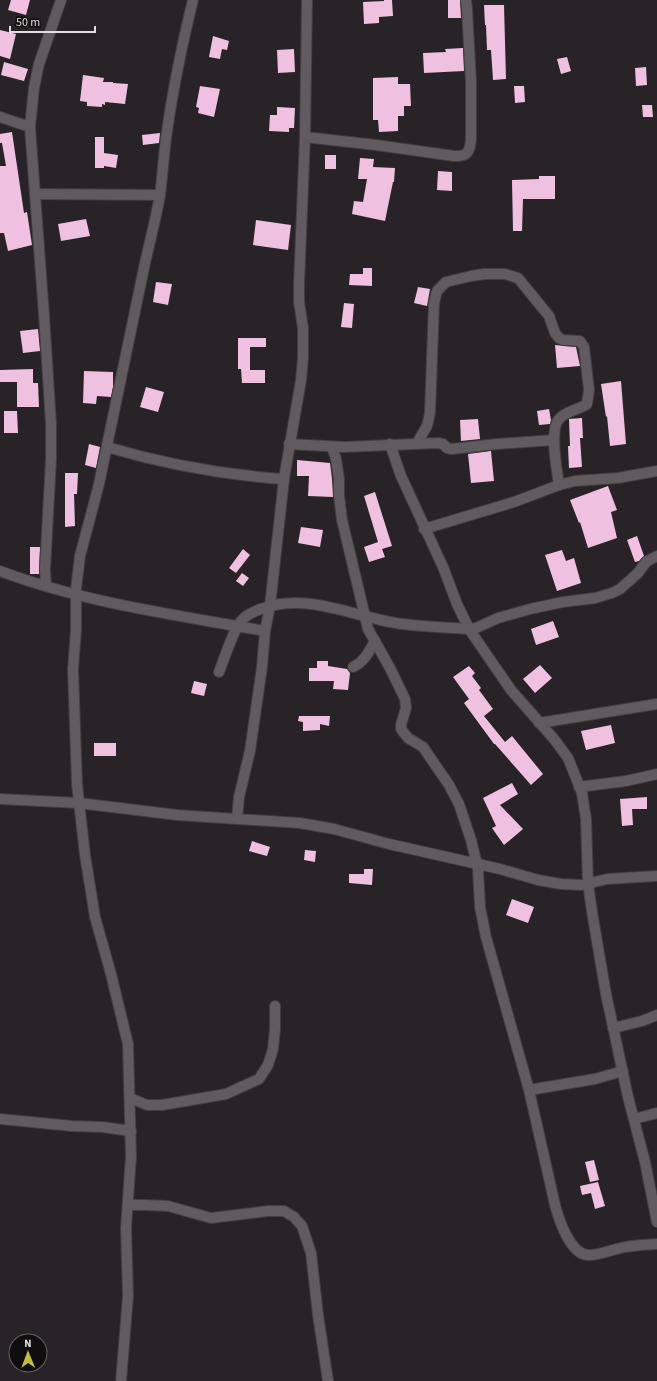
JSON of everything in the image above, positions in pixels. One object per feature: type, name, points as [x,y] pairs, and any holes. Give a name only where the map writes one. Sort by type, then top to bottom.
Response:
[{"type":"street","points":[[46,586],[45,570],[51,459],[51,424],[48,362],[30,127],[34,88],[39,64],[61,0]]},
{"type":"street","points":[[121,1381],[128,1296],[126,1228],[131,1131],[127,1038],[95,917],[79,803],[73,677],[76,630],[76,595],[80,556],[100,484],[160,195],[168,125],[183,39],[193,0]]},
{"type":"street","points":[[237,819],[239,797],[250,751],[262,667],[265,631],[270,606],[284,479],[289,444],[298,401],[303,358],[303,328],[299,284],[305,137],[306,0]]},
{"type":"street","points":[[305,137],[376,144],[454,156],[462,156],[466,154],[470,147],[471,132],[466,0]]},
{"type":"street","points":[[0,117],[30,127]]},
{"type":"street","points":[[36,194],[160,195]]},
{"type":"street","points":[[416,443],[427,426],[430,413],[432,325],[436,293],[444,283],[449,281],[471,276],[505,274],[518,278],[525,286],[549,316],[555,333],[559,338],[563,340],[580,341],[583,345],[589,390],[587,404],[565,414],[559,419],[556,425],[554,440],[559,484]]},
{"type":"street","points":[[289,444],[332,447],[441,443],[447,448],[452,449],[554,440]]},
{"type":"street","points":[[390,444],[401,476],[424,529],[443,567],[469,629],[511,690],[554,739],[568,758],[579,787],[584,804],[586,819],[588,884],[594,926],[613,1028],[645,1162],[657,1222]]},
{"type":"street","points":[[107,447],[137,456],[193,468],[229,474],[284,479]]},
{"type":"street","points":[[332,447],[340,479],[339,495],[342,520],[368,629],[390,668],[404,699],[406,708],[401,725],[402,731],[408,738],[423,747],[452,789],[461,812],[477,864],[480,906],[486,937],[529,1090],[555,1205],[563,1228],[571,1242],[580,1252],[588,1255],[604,1253],[622,1247],[657,1244]]},
{"type":"street","points":[[424,529],[508,504],[559,484],[575,481],[618,478],[657,471]]},
{"type":"street","points":[[219,672],[238,626],[242,620],[247,616],[270,606],[290,604],[315,605],[337,608],[384,621],[410,625],[469,629],[476,628],[498,618],[530,609],[563,602],[594,598],[612,593],[638,573],[645,562],[657,556]]},
{"type":"street","points":[[0,571],[76,595],[156,612],[265,631]]},
{"type":"street","points":[[353,667],[361,663],[375,641]]},
{"type":"street","points":[[539,723],[657,704]]},
{"type":"street","points":[[579,787],[626,781],[657,774]]},
{"type":"street","points":[[0,799],[79,803],[177,815],[300,823],[319,826],[548,882],[574,885],[588,884],[607,879],[657,876]]},
{"type":"street","points":[[130,1098],[147,1105],[162,1105],[226,1094],[259,1079],[268,1065],[273,1049],[276,1030],[275,1006]]},
{"type":"street","points":[[613,1028],[642,1021],[657,1015]]},
{"type":"street","points":[[529,1090],[595,1079],[623,1071]]},
{"type":"street","points":[[634,1119],[657,1113]]},
{"type":"street","points":[[0,1119],[72,1126],[102,1127],[131,1131]]},
{"type":"street","points":[[128,1206],[168,1206],[213,1218],[277,1211],[289,1213],[298,1220],[302,1226],[311,1253],[318,1315],[328,1381]]},
{"type":"building","points":[[11,0],[30,0],[26,15],[8,10]]},
{"type":"building","points":[[392,0],[393,16],[379,17],[379,23],[364,24],[363,2]]},
{"type":"building","points":[[448,0],[460,0],[461,18],[448,18]]},
{"type":"building","points":[[484,5],[504,5],[506,79],[493,80],[491,50],[487,50]]},
{"type":"building","points":[[0,30],[16,34],[10,59],[0,56]]},
{"type":"building","points":[[213,36],[229,41],[227,50],[222,49],[220,59],[209,57]]},
{"type":"building","points":[[463,48],[464,71],[424,73],[423,53],[446,52],[445,49]]},
{"type":"building","points":[[294,49],[295,72],[278,73],[277,50]]},
{"type":"building","points":[[567,57],[571,71],[561,74],[557,59]]},
{"type":"building","points":[[4,62],[28,69],[24,81],[1,75]]},
{"type":"building","points":[[646,67],[647,85],[636,86],[635,68]]},
{"type":"building","points":[[83,75],[104,78],[103,82],[128,84],[125,104],[105,102],[105,105],[102,104],[102,107],[87,106],[87,102],[80,101]]},
{"type":"building","points":[[398,77],[398,84],[410,84],[411,106],[404,106],[404,116],[398,116],[398,131],[379,132],[378,120],[373,120],[373,78]]},
{"type":"building","points":[[200,86],[220,89],[214,117],[198,113],[199,108],[196,107]]},
{"type":"building","points":[[514,86],[524,86],[525,102],[515,103]]},
{"type":"building","points":[[642,105],[652,105],[653,117],[643,117]]},
{"type":"building","points":[[277,107],[295,108],[294,128],[289,128],[289,132],[269,131],[270,115],[277,115]]},
{"type":"building","points":[[12,132],[24,213],[27,212],[32,245],[8,251],[4,233],[0,233],[0,166],[6,166],[2,143],[0,143],[0,134]]},
{"type":"building","points":[[160,133],[159,143],[143,145],[142,135]]},
{"type":"building","points":[[95,137],[104,137],[104,153],[118,155],[116,168],[104,166],[104,168],[95,168]]},
{"type":"building","points":[[325,155],[336,155],[336,169],[325,169]]},
{"type":"building","points":[[360,158],[374,159],[373,167],[395,168],[394,182],[385,221],[352,214],[354,201],[363,202],[367,179],[358,179]]},
{"type":"building","points":[[438,171],[452,172],[452,191],[437,190]]},
{"type":"building","points":[[539,176],[555,176],[555,199],[523,199],[522,231],[513,231],[512,180],[539,179]]},
{"type":"building","points":[[86,219],[90,236],[61,241],[58,224]]},
{"type":"building","points":[[256,220],[291,225],[288,250],[253,245]]},
{"type":"building","points":[[363,268],[372,268],[372,286],[349,285],[350,274],[363,274]]},
{"type":"building","points":[[156,282],[172,284],[168,305],[153,302]]},
{"type":"building","points":[[418,287],[430,289],[427,306],[414,303]]},
{"type":"building","points":[[344,303],[354,304],[352,328],[341,327]]},
{"type":"building","points":[[38,329],[40,351],[23,353],[20,331]]},
{"type":"building","points":[[238,338],[266,338],[266,347],[250,347],[250,370],[265,370],[265,383],[242,383],[241,369],[238,369]]},
{"type":"building","points":[[555,345],[576,347],[580,366],[557,368]]},
{"type":"building","points":[[33,369],[33,383],[38,383],[39,407],[17,407],[17,382],[0,382],[0,370]]},
{"type":"building","points":[[84,371],[113,372],[111,397],[97,396],[96,404],[83,403]]},
{"type":"building","points":[[621,381],[626,444],[610,446],[607,416],[606,417],[601,384]]},
{"type":"building","points":[[146,387],[164,392],[158,412],[140,407]]},
{"type":"building","points":[[549,409],[551,420],[550,424],[539,425],[537,411]]},
{"type":"building","points":[[4,411],[17,411],[18,433],[4,433]]},
{"type":"building","points":[[582,418],[583,438],[580,438],[582,467],[569,468],[569,419]]},
{"type":"building","points":[[478,419],[480,439],[461,441],[460,420]]},
{"type":"building","points":[[89,444],[100,447],[96,468],[85,465]]},
{"type":"building","points":[[491,451],[494,481],[471,483],[468,454]]},
{"type":"building","points":[[297,460],[330,463],[333,497],[308,496],[309,476],[297,476]]},
{"type":"building","points":[[65,473],[78,473],[77,494],[74,494],[75,526],[65,527]]},
{"type":"building","points":[[608,486],[617,510],[611,512],[617,538],[588,548],[580,522],[579,523],[570,500]]},
{"type":"building","points":[[375,492],[392,546],[382,549],[385,557],[369,562],[364,547],[378,542],[364,496]]},
{"type":"building","points":[[301,527],[323,530],[320,547],[298,543]]},
{"type":"building","points":[[637,536],[644,556],[639,561],[635,562],[627,540]]},
{"type":"building","points":[[30,547],[40,547],[39,574],[30,574]]},
{"type":"building","points":[[243,549],[250,555],[236,573],[229,568]]},
{"type":"building","points":[[562,550],[566,561],[574,558],[581,583],[557,591],[545,555]]},
{"type":"building","points":[[242,573],[249,578],[243,586],[236,581]]},
{"type":"building","points":[[553,621],[559,637],[536,645],[531,629]]},
{"type":"building","points":[[317,661],[328,661],[328,666],[347,669],[350,673],[348,690],[333,689],[334,681],[309,681],[309,668],[317,668]]},
{"type":"building","points":[[540,665],[552,678],[535,693],[523,679]]},
{"type":"building","points":[[469,666],[475,673],[472,676],[481,688],[479,690],[493,709],[484,716],[505,742],[512,736],[543,774],[531,785],[494,744],[464,703],[469,699],[453,677]]},
{"type":"building","points":[[194,681],[207,684],[204,696],[191,693]]},
{"type":"building","points":[[299,716],[330,716],[329,726],[320,724],[320,730],[303,731],[303,722],[298,721]]},
{"type":"building","points":[[611,725],[615,743],[586,750],[581,731]]},
{"type":"building","points":[[94,743],[116,743],[116,756],[94,756]]},
{"type":"building","points":[[512,783],[518,794],[500,805],[523,829],[504,845],[492,828],[496,826],[483,798]]},
{"type":"building","points":[[647,797],[647,809],[632,809],[633,825],[622,826],[620,799]]},
{"type":"building","points":[[252,841],[270,847],[267,856],[249,851]]},
{"type":"building","points":[[305,850],[316,851],[315,862],[304,860]]},
{"type":"building","points":[[364,869],[373,869],[372,885],[349,883],[349,874],[364,874]]},
{"type":"building","points":[[512,899],[534,907],[528,923],[506,915]]},
{"type":"building","points":[[594,1160],[599,1180],[590,1182],[585,1162]]},
{"type":"building","points":[[598,1182],[605,1206],[595,1209],[591,1193],[582,1195],[580,1186]]}]
